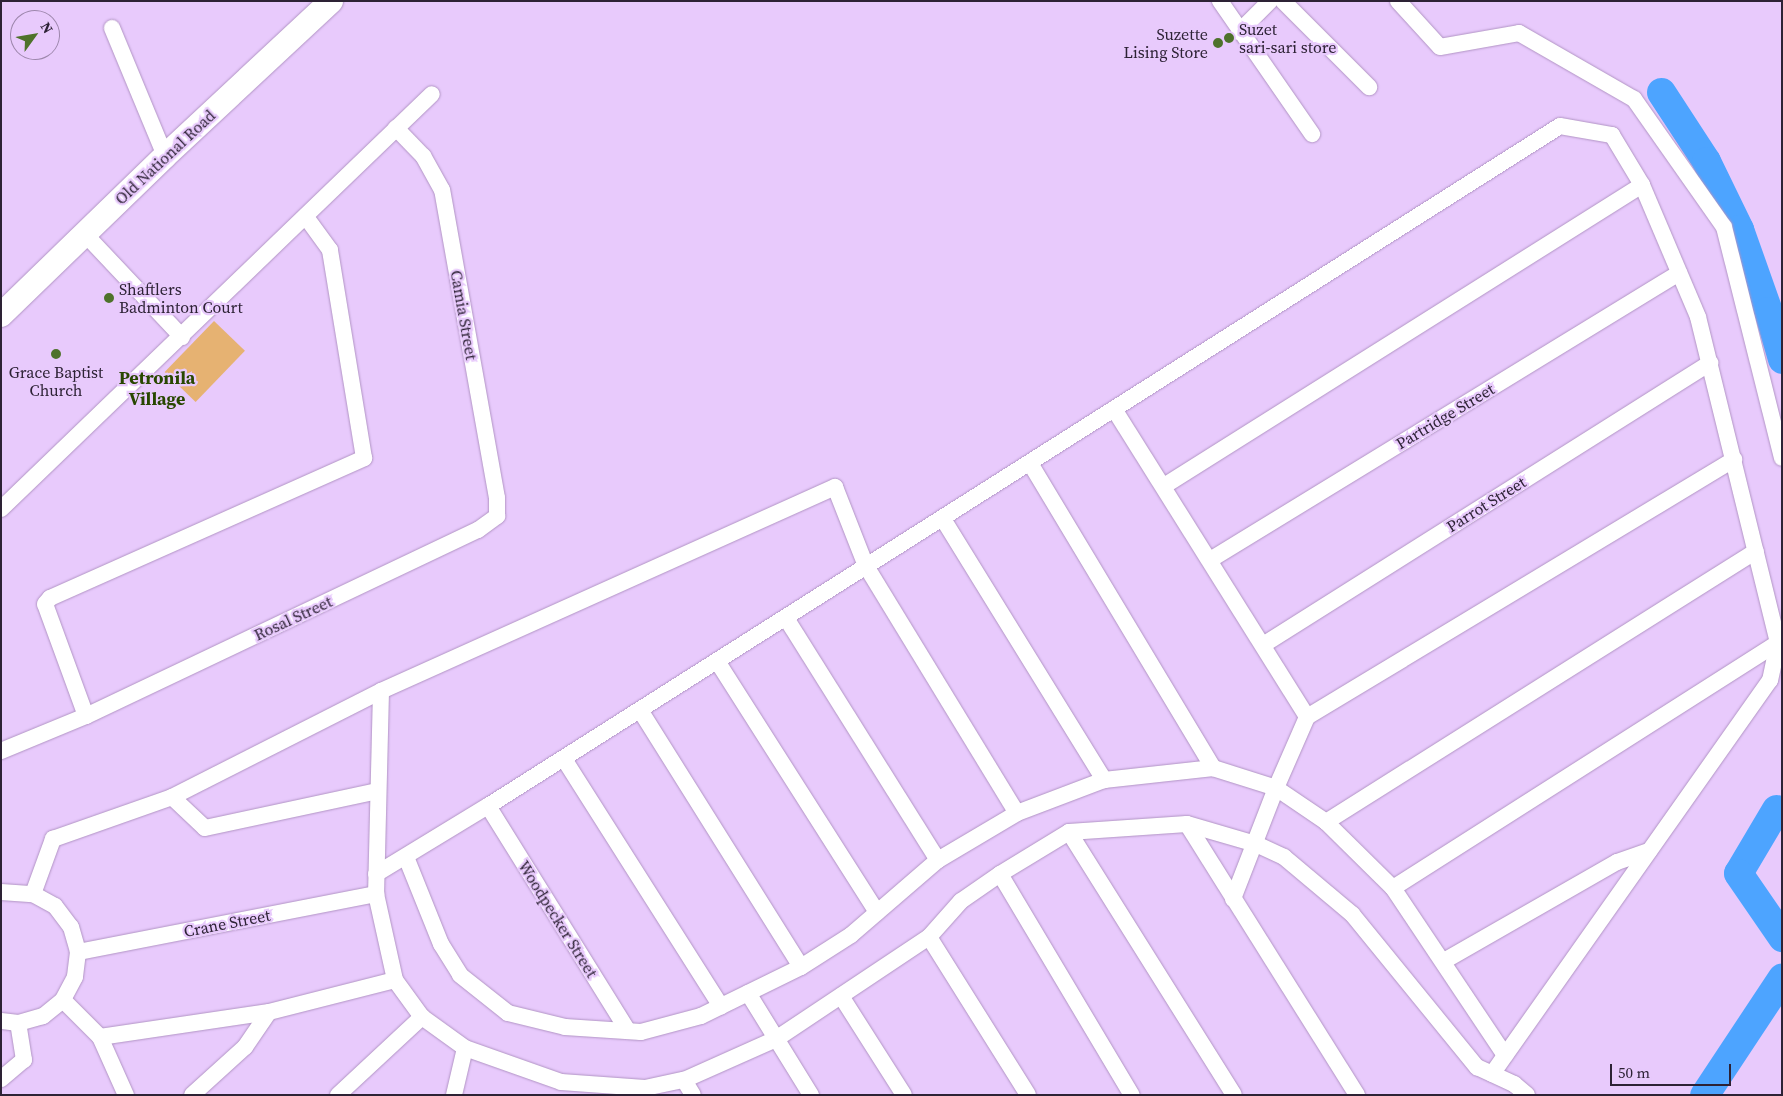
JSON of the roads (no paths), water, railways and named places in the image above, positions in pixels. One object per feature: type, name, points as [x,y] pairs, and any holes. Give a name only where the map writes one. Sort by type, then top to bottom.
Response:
[{"type":"main road","name":"Old National Road","points":[[1,315],[84,233],[331,1]]},
{"type":"street","points":[[1220,1],[1239,32],[1312,134]]},
{"type":"street","points":[[1239,32],[1270,1]]},
{"type":"street","points":[[1283,1],[1368,86]]},
{"type":"street","points":[[1398,1],[1440,47],[1519,33],[1634,99],[1724,226],[1782,458]]},
{"type":"street","points":[[112,28],[165,156]]},
{"type":"street","points":[[1,509],[182,337],[432,94]]},
{"type":"street","points":[[376,874],[564,759],[1560,126],[1612,135],[1642,186],[1698,317],[1778,643],[1770,680],[1492,1074]]},
{"type":"street","name":"Camia Street","points":[[396,128],[423,156],[442,190],[497,498],[497,516]]},
{"type":"street","points":[[1164,486],[1642,186]]},
{"type":"street","points":[[86,716],[45,604],[50,598],[364,458],[330,250],[306,217]]},
{"type":"street","points":[[84,233],[182,337]]},
{"type":"street","name":"Partridge Street","points":[[1210,560],[1679,273]]},
{"type":"street","name":"Parrot Street","points":[[1263,645],[1710,363]]},
{"type":"street","points":[[1114,409],[1307,717]]},
{"type":"street","points":[[1234,899],[1276,788],[1307,717],[1734,458]]},
{"type":"street","points":[[1030,463],[1213,768]]},
{"type":"street","points":[[33,894],[52,839],[172,797],[381,691],[835,487],[866,566],[1017,813]]},
{"type":"street","name":"Rosal Street","points":[[1,750],[86,716],[478,530],[497,516]]},
{"type":"street","points":[[942,519],[1104,780]]},
{"type":"street","points":[[1326,822],[1756,551]]},
{"type":"street","points":[[786,618],[938,860]]},
{"type":"street","points":[[1393,888],[1778,643]]},
{"type":"street","points":[[718,661],[877,912]]},
{"type":"street","points":[[381,691],[377,791],[376,894],[395,980],[422,1016],[465,1048],[559,1088],[644,1092],[684,1080],[776,1040],[929,937],[961,901],[1000,874],[1069,832],[1187,824],[1256,844],[1284,857],[1352,914],[1477,1067],[1514,1084],[1527,1095]]},
{"type":"street","points":[[640,710],[801,967]]},
{"type":"street","points":[[564,759],[721,1006]]},
{"type":"street","points":[[406,857],[441,944],[460,974],[508,1013],[565,1027],[642,1032],[701,1016],[801,967],[851,935],[938,860],[1017,813],[1104,780],[1213,768],[1276,788],[1326,822],[1393,888],[1444,961],[1471,1007],[1505,1056]]},
{"type":"street","points":[[172,797],[205,828],[377,791]]},
{"type":"street","name":"Woodpecker Street","points":[[488,806],[628,1031]]},
{"type":"street","points":[[1187,824],[1357,1095]]},
{"type":"street","points":[[1069,832],[1234,1095]]},
{"type":"street","points":[[1444,961],[1617,862],[1649,851]]},
{"type":"street","points":[[1000,874],[1132,1095]]},
{"type":"street","points":[[1,892],[33,894],[55,906],[71,927],[78,952],[75,977],[63,1000],[43,1016],[18,1023],[1,1021]]},
{"type":"street","name":"Crane Street","points":[[78,952],[376,894]]},
{"type":"street","points":[[929,937],[1028,1095]]},
{"type":"street","points":[[100,1037],[268,1012],[395,980]]},
{"type":"street","points":[[748,993],[811,1095]]},
{"type":"street","points":[[841,996],[904,1095]]},
{"type":"street","points":[[63,1000],[100,1037],[126,1095]]},
{"type":"street","points":[[192,1095],[245,1048],[268,1012]]},
{"type":"street","points":[[338,1095],[422,1016]]},
{"type":"street","points":[[1,1079],[24,1060],[18,1023]]},
{"type":"street","points":[[454,1095],[465,1048]]},
{"type":"street","points":[[684,1080],[692,1095]]},
{"type":"waterway","points":[[1661,92],[1706,161],[1739,229],[1768,311],[1782,359]]},
{"type":"waterway","points":[[1776,809],[1738,873],[1782,937]]},
{"type":"waterway","points":[[1704,1095],[1782,977]]},
{"type":"place","name":"Suzet sari-sari store","points":[[1229,38]]},
{"type":"place","name":"Suzette Lising Store","points":[[1218,43]]},
{"type":"place","name":"Shaftlers Badminton Court","points":[[109,298]]},
{"type":"place","name":"Grace Baptist Church","points":[[56,354]]},
{"type":"district","name":"Petronila Village","points":[[157,389]]}]
